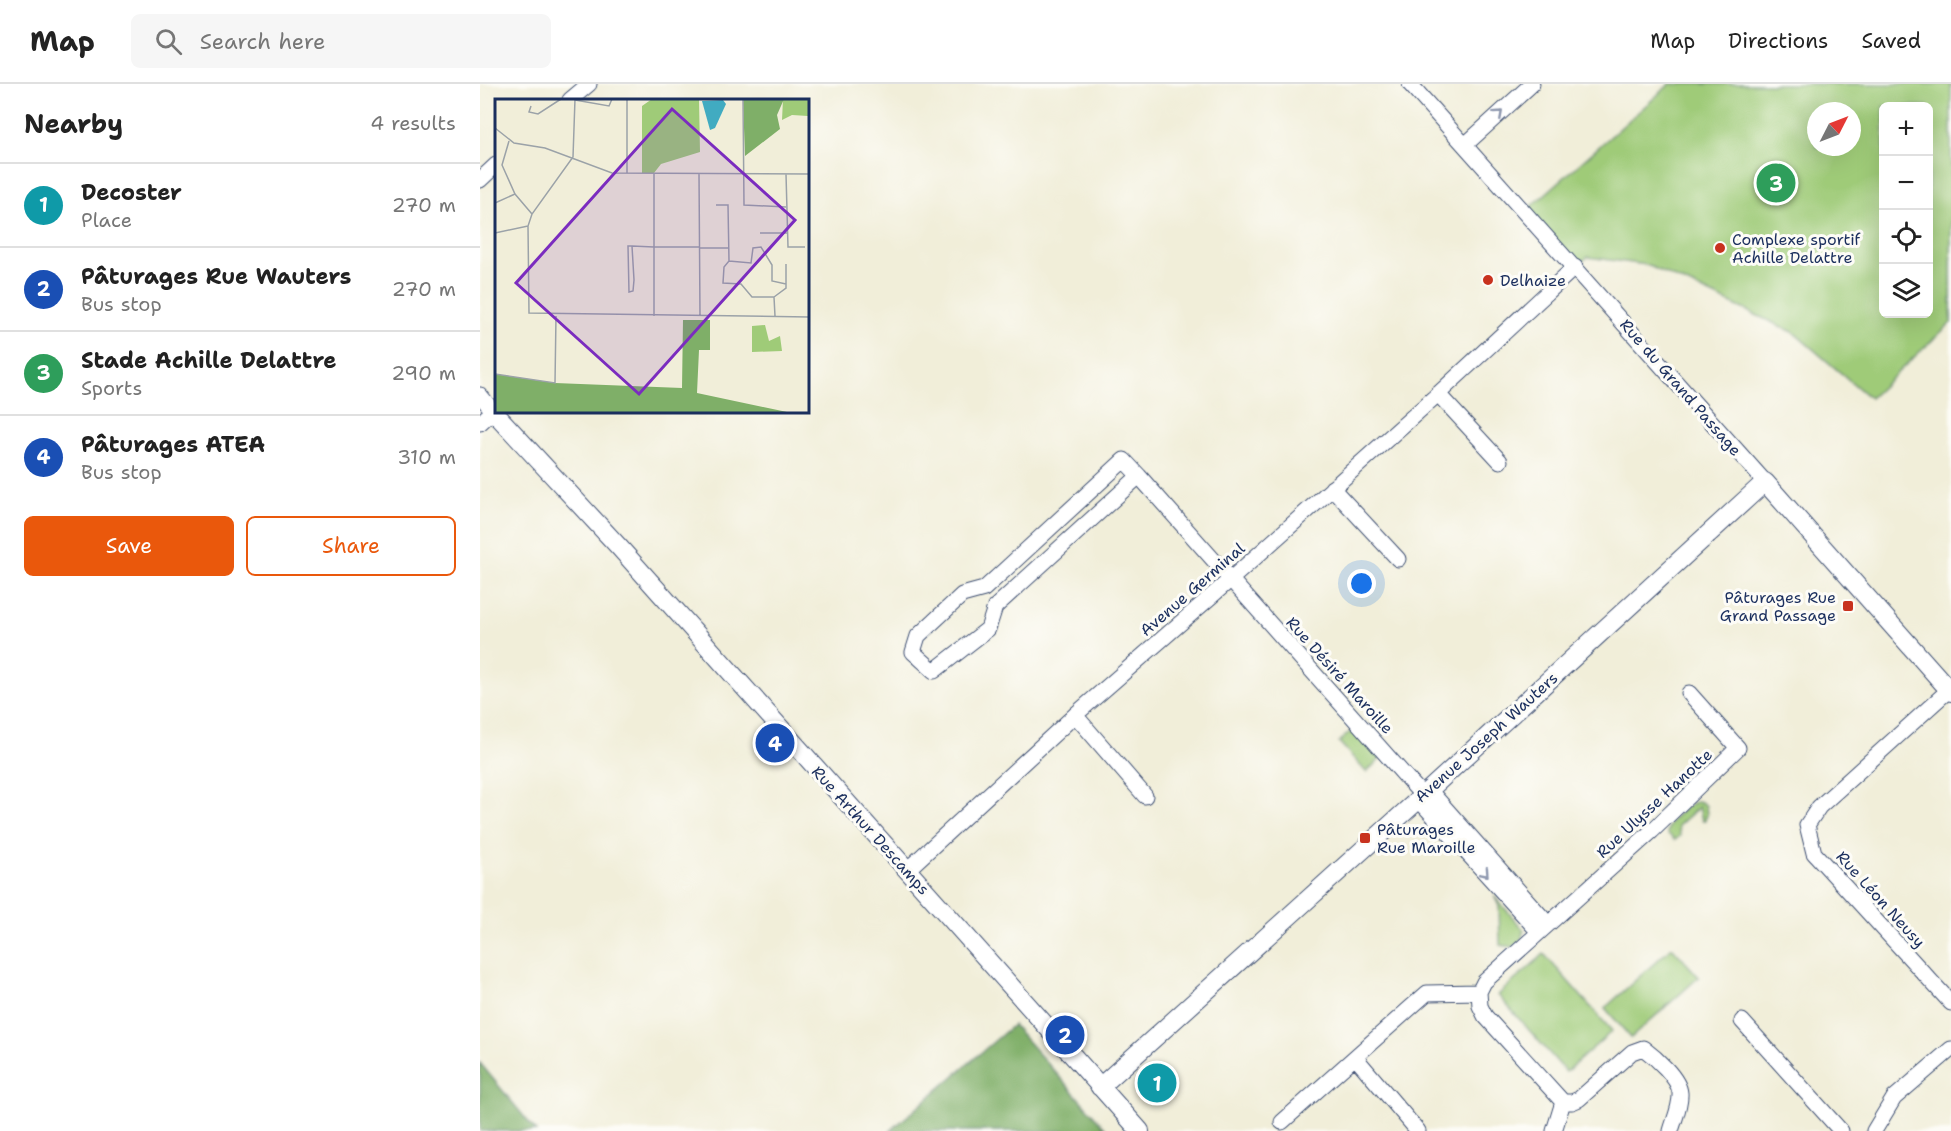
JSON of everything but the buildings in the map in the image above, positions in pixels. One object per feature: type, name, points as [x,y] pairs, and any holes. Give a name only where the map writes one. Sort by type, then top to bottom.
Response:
[{"type":"street","points":[[571,99],[589,84]]},
{"type":"street","name":"Rue du Grand Passage","points":[[1410,84],[1950,690]]},
{"type":"street","points":[[1465,145],[1532,84]]},
{"type":"street","points":[[480,180],[495,166]]},
{"type":"street","name":"Avenue Germinal","points":[[907,870],[1075,716],[1438,394],[1575,267]]},
{"type":"street","points":[[1438,394],[1500,461]]},
{"type":"street","name":"Rue Arthur Descamps","points":[[480,395],[487,417],[619,547],[1140,1131]]},
{"type":"street","points":[[1124,460],[1139,476],[995,607],[988,629],[934,671],[913,652],[918,636],[962,595],[984,589],[1124,460]]},
{"type":"street","name":"Rue Désiré Maroille","points":[[1139,476],[1544,928]]},
{"type":"street","name":"Avenue Joseph Wauters","points":[[1100,1087],[1765,482]]},
{"type":"street","points":[[1332,488],[1398,559]]},
{"type":"street","name":"Rue Léon Neusy","points":[[1950,690],[1819,807],[1807,825],[1814,853],[1951,1003]]},
{"type":"street","name":"Rue Ulysse Hanotte","points":[[1544,928],[1652,831],[1738,748],[1689,693]]},
{"type":"street","points":[[1075,716],[1145,796]]},
{"type":"street","points":[[1544,928],[1484,982],[1479,992],[1480,1006],[1485,1016],[1563,1102],[1579,1099],[1632,1053],[1643,1048],[1663,1066],[1680,1090],[1671,1131]]},
{"type":"street","points":[[1282,1122],[1427,993],[1479,992]]},
{"type":"street","points":[[1742,1021],[1841,1131]]},
{"type":"street","points":[[1874,1131],[1894,1098],[1951,1049]]},
{"type":"street","points":[[1355,1057],[1418,1131]]},
{"type":"street","points":[[1554,1131],[1563,1102]]},
{"type":"green space","name":"Complexe sportif Achille Delattre","points":[[1670,84],[1951,84],[1951,323],[1870,398],[1793,332],[1647,265],[1588,257],[1575,267],[1525,212]]},
{"type":"green space","points":[[1355,727],[1382,758],[1366,772],[1339,742]]},
{"type":"green space","points":[[1696,801],[1706,806],[1705,820],[1702,820],[1699,807],[1678,826],[1680,836],[1675,840],[1667,833],[1670,823],[1682,810]]},
{"type":"green space","points":[[1494,896],[1524,930],[1521,940],[1513,947],[1500,945],[1499,906]]},
{"type":"green space","points":[[1672,947],[1699,977],[1631,1038],[1605,1008]]},
{"type":"green space","points":[[1544,954],[1612,1031],[1566,1072],[1498,995]]},
{"type":"green space","points":[[1013,1025],[1108,1131],[890,1131]]},
{"type":"green space","points":[[480,1063],[536,1131],[480,1131]]},
{"type":"place","name":"Stade Achille Delattre","points":[[1776,183]]},
{"type":"place","name":"Complexe sportif Achille Delattre","points":[[1720,248]]},
{"type":"place","name":"Delhaize","points":[[1488,280]]},
{"type":"place","name":"Pâturages Rue Grand Passage","points":[[1848,606]]},
{"type":"place","name":"Pâturages ATEA","points":[[775,743]]},
{"type":"place","name":"Pâturages Rue Maroille","points":[[1365,838]]},
{"type":"place","name":"Pâturages Rue Wauters","points":[[1065,1035]]},
{"type":"place","name":"Decoster","points":[[1157,1083]]}]
